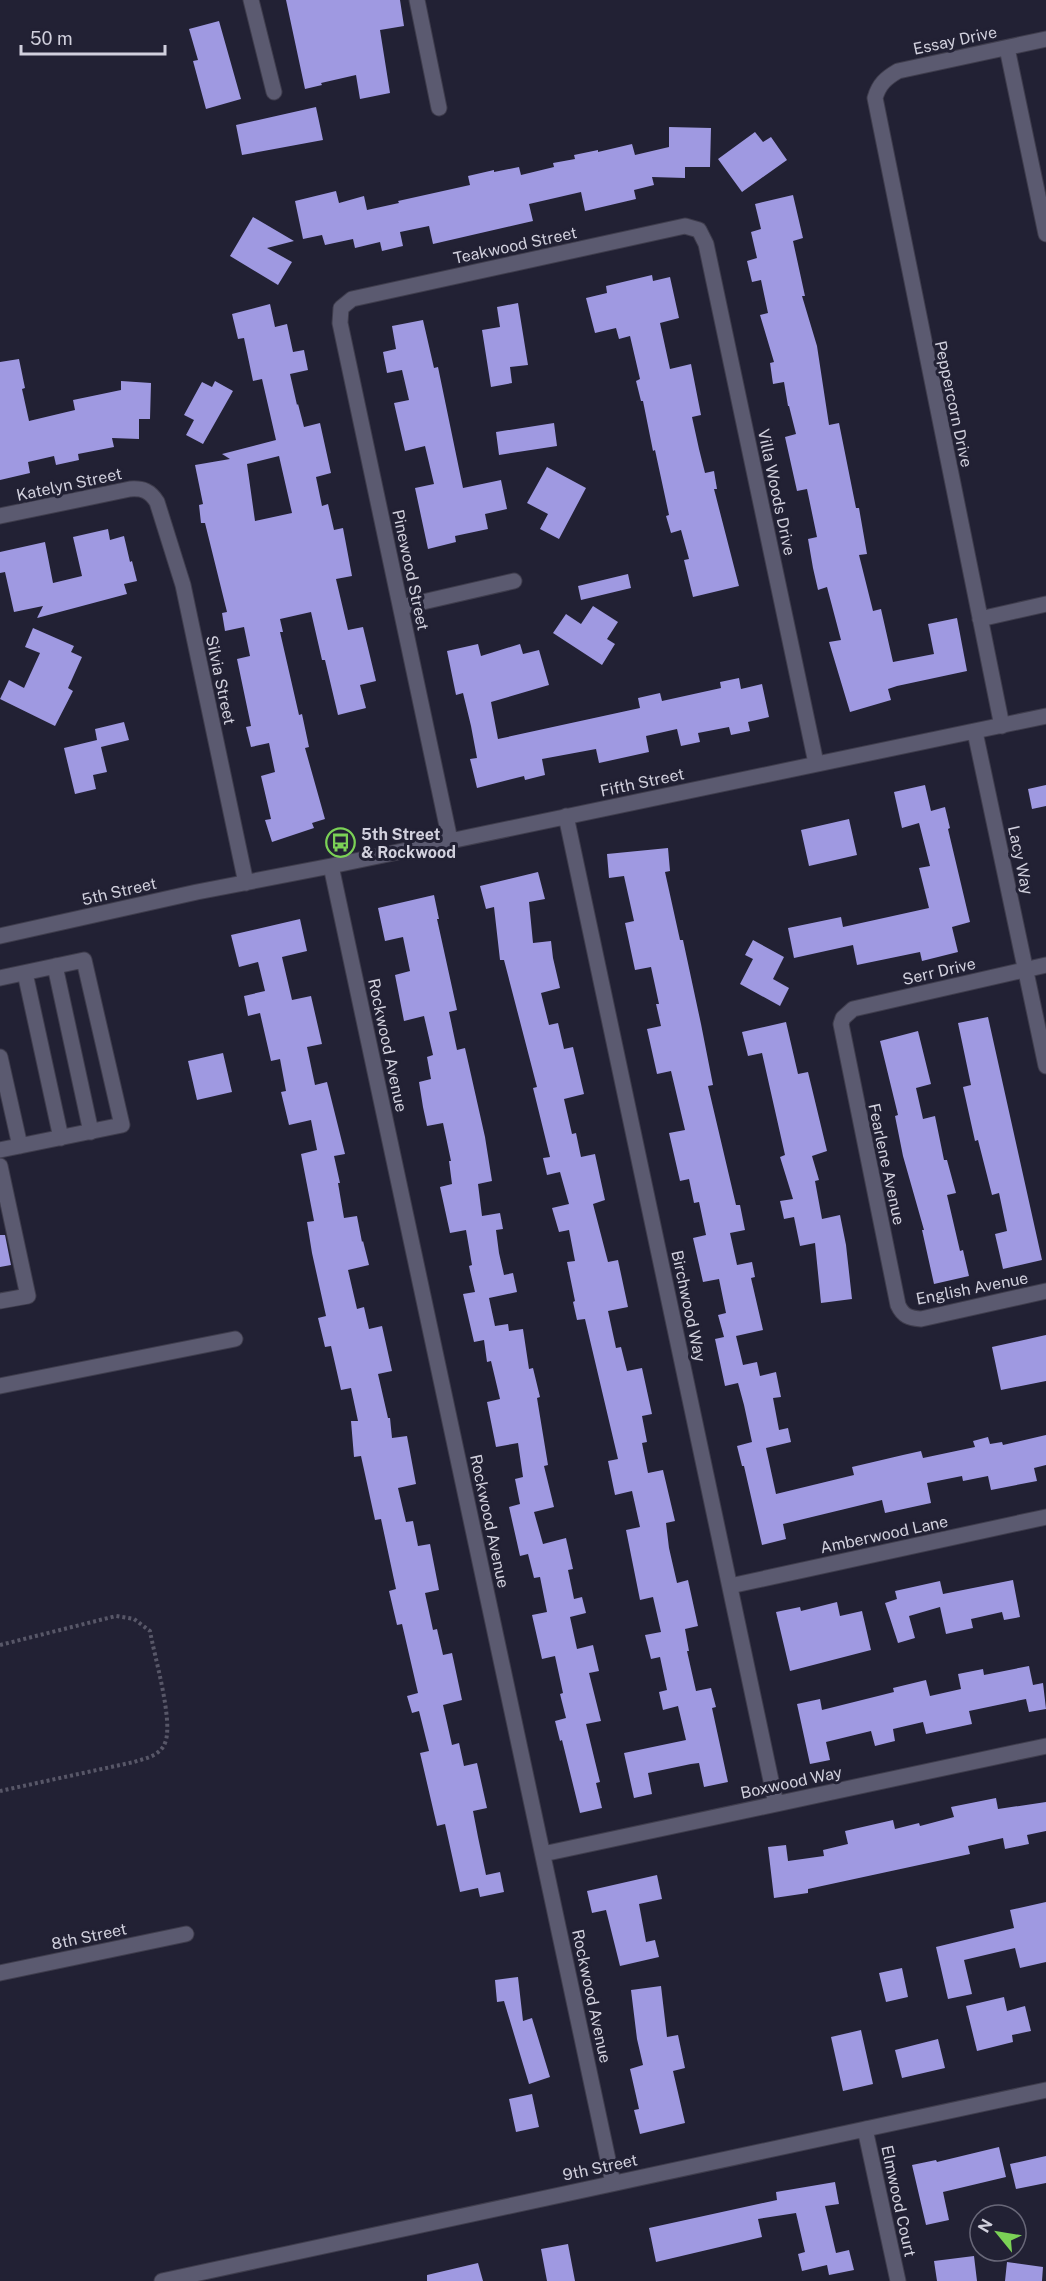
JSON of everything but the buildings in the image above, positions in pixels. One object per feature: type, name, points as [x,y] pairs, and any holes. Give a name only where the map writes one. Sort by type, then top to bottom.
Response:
[{"type":"street","points":[[251,0],[274,92]]},
{"type":"street","points":[[417,0],[439,108]]},
{"type":"street","name":"Essay Drive","points":[[878,89],[886,78],[898,71],[1046,39]]},
{"type":"street","points":[[1007,48],[1046,234]]},
{"type":"street","name":"Peppercorn Drive","points":[[878,89],[875,98],[876,109],[1002,726]]},
{"type":"street","name":"Teakwood Street","points":[[341,308],[352,299],[662,231],[685,226],[699,230]]},
{"type":"street","name":"Villa Woods Drive","points":[[699,230],[706,244],[816,763]]},
{"type":"street","name":"Pinewood Street","points":[[341,308],[340,323],[450,840]]},
{"type":"street","name":"Katelyn Street","points":[[0,516],[130,489],[146,490]]},
{"type":"street","name":"Silvia Street","points":[[146,490],[157,502],[183,585],[246,883]]},
{"type":"street","points":[[401,607],[514,581]]},
{"type":"street","points":[[980,619],[1046,604]]},
{"type":"street","name":"Fifth Street","points":[[246,883],[1046,716]]},
{"type":"street","name":"Lacy Way","points":[[975,732],[1046,1066]]},
{"type":"street","name":"Birchwood Way","points":[[566,816],[776,1804]]},
{"type":"street","name":"Rockwood Avenue","points":[[331,866],[613,2182]]},
{"type":"street","name":"5th Street","points":[[0,936],[246,883]]},
{"type":"street","points":[[0,978],[84,960],[122,1125],[0,1150]]},
{"type":"street","name":"Serr Drive","points":[[843,1018],[853,1009],[1046,965]]},
{"type":"street","points":[[55,966],[91,1132]]},
{"type":"street","points":[[25,973],[61,1138]]},
{"type":"street","name":"Fearlene Avenue","points":[[843,1018],[841,1031],[898,1305],[906,1316]]},
{"type":"street","points":[[0,1057],[20,1146]]},
{"type":"street","points":[[0,1166],[28,1296],[0,1301]]},
{"type":"street","name":"English Avenue","points":[[906,1316],[921,1319],[1046,1291]]},
{"type":"street","points":[[0,1386],[235,1339]]},
{"type":"street","name":"Amberwood Lane","points":[[730,1586],[1046,1517]]},
{"type":"street","name":"Boxwood Way","points":[[543,1854],[1046,1746]]},
{"type":"street","name":"8th Street","points":[[0,1973],[186,1934]]},
{"type":"street","name":"9th Street","points":[[162,2281],[1046,2090]]},
{"type":"street","name":"Elmwood Court","points":[[865,2129],[898,2281]]},
{"type":"path","points":[[0,1645],[116,1616],[134,1619],[150,1631],[168,1725],[165,1744],[155,1755],[134,1762],[0,1791]]},
{"type":"place","name":"5th Street & Rockwood","points":[[340,843]]}]
